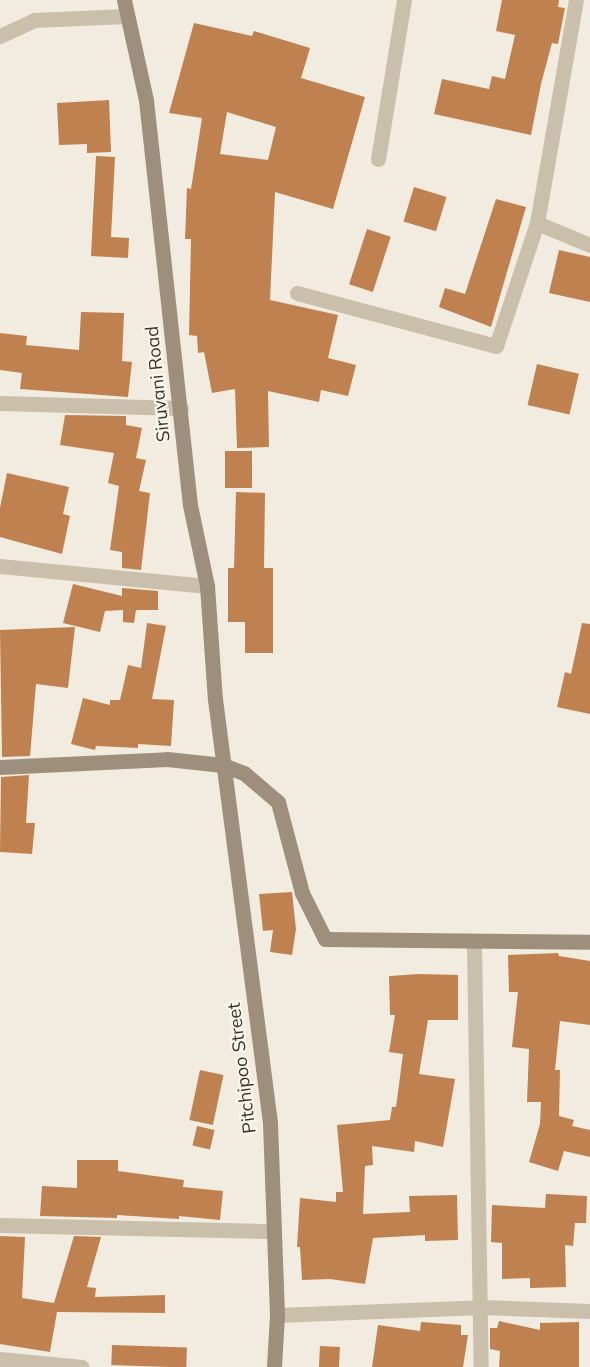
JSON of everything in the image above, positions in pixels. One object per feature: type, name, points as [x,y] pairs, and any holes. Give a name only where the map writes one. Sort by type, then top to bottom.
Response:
[{"type":"street","name":"Siruvani Road","points":[[124,0],[146,100],[190,505],[207,586],[223,765]]},
{"type":"street","points":[[378,159],[404,0]]},
{"type":"street","points":[[297,293],[496,346],[537,223],[576,0]]},
{"type":"street","points":[[0,36],[34,20],[127,16]]},
{"type":"street","points":[[537,223],[590,245]]},
{"type":"street","points":[[0,403],[181,408]]},
{"type":"street","points":[[0,566],[207,586]]},
{"type":"street","points":[[0,767],[167,759],[223,765],[244,773],[278,802],[302,893],[325,939],[474,943],[590,942]]},
{"type":"street","name":"Pitchipoo Street","points":[[223,765],[270,1123],[272,1231],[277,1315],[274,1367]]},
{"type":"street","points":[[474,943],[482,1307],[481,1367]]},
{"type":"street","points":[[0,1225],[272,1231]]},
{"type":"street","points":[[277,1315],[482,1307],[590,1311]]},
{"type":"street","points":[[0,1359],[82,1367]]},
{"type":"building","points":[[502,0],[559,0],[558,7],[565,8],[558,44],[552,43],[541,84],[531,135],[434,114],[442,79],[489,89],[492,76],[505,79],[515,35],[496,31]]},
{"type":"building","points":[[194,23],[252,36],[254,31],[310,48],[301,78],[365,97],[333,209],[275,192],[270,300],[338,315],[328,358],[356,365],[348,396],[321,390],[319,402],[268,391],[269,447],[237,448],[235,389],[212,393],[204,352],[198,353],[197,336],[189,335],[191,239],[185,239],[187,188],[191,189],[202,118],[169,113]],"holes":[[[227,112],[276,127],[268,160],[220,154]]]},
{"type":"building","points":[[109,100],[111,152],[87,153],[87,144],[59,145],[57,103]]},
{"type":"building","points":[[96,156],[115,157],[111,237],[129,238],[128,258],[91,256]]},
{"type":"building","points":[[414,187],[447,197],[436,231],[403,221]]},
{"type":"building","points":[[496,199],[526,207],[491,327],[439,307],[445,288],[465,294]]},
{"type":"building","points":[[367,229],[391,237],[373,292],[349,284]]},
{"type":"building","points":[[559,250],[590,257],[590,302],[549,293]]},
{"type":"building","points":[[81,312],[124,313],[122,361],[132,362],[128,397],[20,389],[22,373],[0,370],[0,333],[27,336],[26,345],[79,350]]},
{"type":"building","points":[[537,364],[579,374],[569,415],[528,405]]},
{"type":"building","points":[[65,415],[126,416],[126,425],[142,428],[136,458],[146,460],[139,491],[150,493],[141,570],[122,568],[122,552],[110,550],[119,486],[108,483],[114,453],[60,445]]},
{"type":"building","points":[[225,451],[252,451],[252,488],[225,488]]},
{"type":"building","points":[[7,473],[69,487],[63,514],[70,516],[62,554],[0,537],[0,508]]},
{"type":"building","points":[[236,492],[265,493],[264,568],[273,568],[273,653],[245,653],[245,622],[228,622],[228,568],[234,568]]},
{"type":"building","points":[[73,584],[122,596],[122,588],[158,591],[158,610],[136,610],[134,623],[123,622],[123,610],[105,611],[100,632],[63,623]]},
{"type":"building","points":[[147,623],[166,626],[152,699],[174,700],[171,746],[138,744],[138,748],[96,746],[95,750],[71,744],[83,698],[110,705],[110,700],[120,700],[128,665],[141,668]]},
{"type":"building","points":[[582,623],[590,624],[590,714],[557,707],[565,672],[571,674]]},
{"type":"building","points":[[75,627],[68,688],[36,684],[30,756],[2,757],[0,630]]},
{"type":"building","points":[[29,775],[26,823],[35,823],[32,854],[0,852],[1,777]]},
{"type":"building","points":[[292,892],[296,929],[292,955],[270,952],[273,930],[263,931],[259,894]]},
{"type":"building","points":[[558,953],[559,956],[590,961],[590,1025],[560,1021],[555,1070],[560,1070],[559,1116],[574,1120],[572,1126],[590,1130],[590,1157],[564,1151],[558,1171],[529,1162],[540,1124],[541,1102],[527,1102],[529,1049],[512,1047],[518,992],[509,992],[508,955]]},
{"type":"building","points":[[458,975],[458,1020],[428,1020],[419,1074],[455,1079],[443,1147],[415,1141],[414,1152],[372,1146],[373,1165],[365,1166],[363,1214],[410,1212],[409,1196],[457,1195],[458,1240],[425,1241],[425,1235],[373,1238],[365,1284],[330,1279],[302,1280],[300,1247],[297,1247],[300,1198],[336,1202],[336,1192],[343,1192],[337,1125],[390,1120],[392,1107],[396,1107],[403,1054],[389,1052],[395,1015],[390,1015],[389,976]]},
{"type":"building","points":[[200,1070],[223,1075],[213,1125],[189,1120]]},
{"type":"building","points":[[197,1126],[215,1130],[210,1150],[193,1145]]},
{"type":"building","points":[[77,1160],[118,1160],[118,1171],[184,1180],[183,1187],[223,1191],[220,1220],[179,1216],[179,1219],[117,1215],[117,1218],[40,1216],[42,1186],[77,1188]]},
{"type":"building","points":[[546,1194],[587,1196],[586,1223],[575,1223],[573,1246],[565,1245],[566,1287],[530,1288],[530,1278],[502,1279],[502,1243],[491,1242],[492,1205],[545,1208]]},
{"type":"building","points":[[0,1236],[25,1237],[22,1298],[54,1303],[74,1236],[101,1237],[87,1287],[96,1288],[95,1297],[165,1295],[165,1313],[57,1312],[50,1352],[0,1344]]},
{"type":"building","points":[[499,1321],[540,1330],[540,1323],[579,1322],[579,1367],[499,1367],[500,1351],[490,1349],[490,1328],[497,1328]]},
{"type":"building","points":[[421,1322],[461,1325],[461,1335],[468,1335],[463,1367],[372,1367],[378,1325],[420,1331]]},
{"type":"building","points":[[112,1345],[187,1348],[186,1367],[111,1365]]},
{"type":"building","points":[[320,1346],[340,1347],[339,1367],[319,1367]]}]
